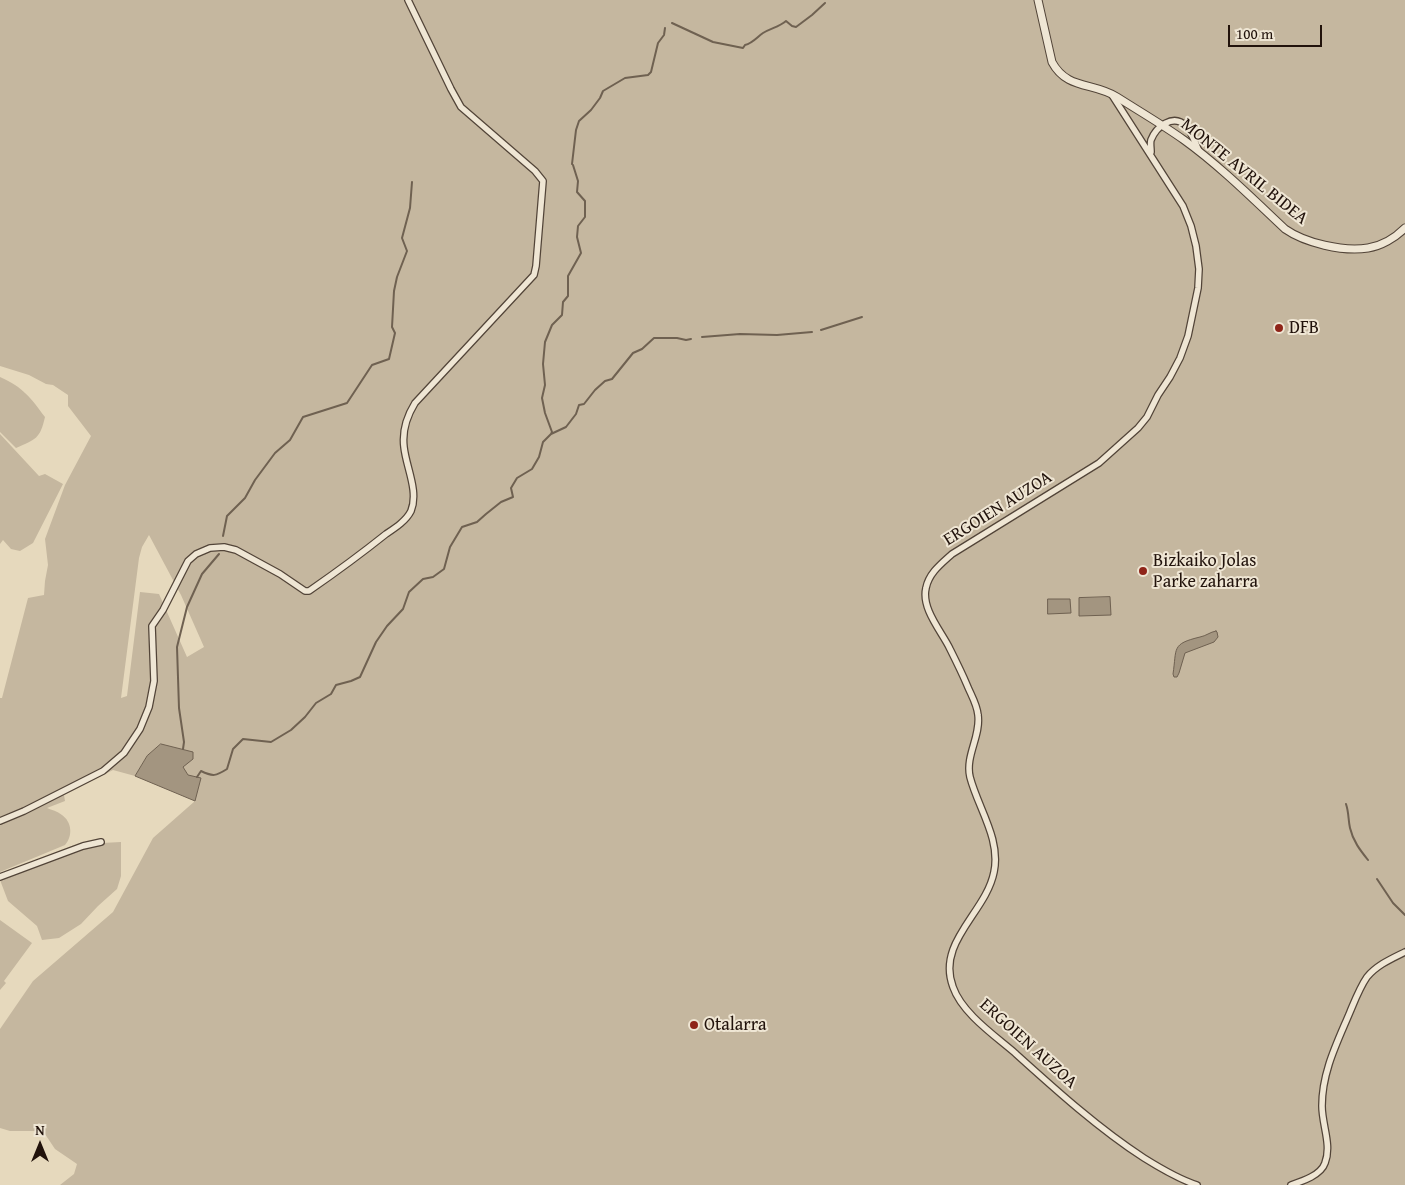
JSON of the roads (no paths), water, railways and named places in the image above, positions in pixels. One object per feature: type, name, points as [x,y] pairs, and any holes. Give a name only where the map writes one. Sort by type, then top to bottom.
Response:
[{"type":"street","points":[[0,821],[51,798],[104,770],[124,753],[140,729],[149,707],[154,681],[152,626],[163,610],[188,561],[196,554],[210,548],[224,547],[236,550],[280,574],[305,591],[309,591],[368,549],[404,520],[411,510],[413,500],[404,448],[404,433],[408,414],[415,403],[534,275],[543,181],[461,107],[408,0]]},
{"type":"street","name":"MONTE AVRIL BIDEA","points":[[1038,0],[1052,62],[1056,71],[1073,82],[1098,88],[1111,94],[1184,140],[1293,234],[1305,239],[1343,248],[1368,248],[1388,241],[1405,228]]},
{"type":"street","name":"ERGOIEN AUZOA","points":[[1111,94],[1183,206],[1196,246],[1199,270],[1198,288],[1188,336],[1180,358],[1158,394],[1147,417],[1138,428],[1099,463],[952,554],[933,572],[926,588],[925,600],[929,611],[974,699],[978,714],[978,729],[970,762],[970,776],[993,842],[995,857],[994,872],[989,887],[977,910],[955,943],[951,956],[950,972],[953,988],[972,1016],[1035,1072],[1108,1133],[1161,1169],[1197,1185]]},
{"type":"street","points":[[1151,154],[1150,141],[1161,125],[1174,120],[1186,126],[1200,152]]},
{"type":"street","points":[[0,877],[83,846],[101,842]]},
{"type":"street","points":[[1291,1185],[1316,1174],[1325,1165],[1328,1154],[1322,1112],[1323,1082],[1337,1041],[1361,988],[1378,967],[1405,952]]},
{"type":"waterway","points":[[672,23],[713,42],[743,48],[763,33],[786,21],[796,27],[825,3]]},
{"type":"waterway","points":[[572,164],[576,130],[579,121],[591,110],[603,91],[625,78],[648,75],[651,72],[658,43],[664,35],[665,28]]},
{"type":"waterway","points":[[551,434],[542,398],[545,385],[543,364],[545,342],[552,325],[562,315],[563,302],[568,296],[568,276],[581,253],[577,237],[578,226],[585,217],[585,201],[577,192],[578,181],[573,165]]},
{"type":"waterway","points":[[223,536],[227,516],[245,498],[255,480],[275,453],[290,440],[303,417],[347,403],[372,365],[389,359],[395,333],[392,327],[394,291],[407,251],[402,238],[410,208],[412,182]]},
{"type":"waterway","points":[[821,330],[862,317]]},
{"type":"waterway","points":[[702,337],[812,332]]},
{"type":"waterway","points":[[197,777],[201,771],[214,775],[227,769],[233,749],[243,739],[271,742],[291,730],[316,703],[331,694],[336,685],[360,677],[376,642],[387,626],[403,609],[409,592],[423,579],[433,577],[444,569],[450,547],[462,527],[477,522],[501,502],[513,497],[511,488],[517,478],[532,469],[539,457],[543,442],[551,434],[566,427],[576,414],[579,405],[584,404],[605,381],[612,379],[633,353],[642,349],[654,338],[691,339]]},
{"type":"waterway","points":[[183,749],[184,742],[179,708],[177,647],[187,607],[202,574],[219,554]]},
{"type":"waterway","points":[[1346,804],[1353,837],[1368,860]]},
{"type":"waterway","points":[[1377,879],[1393,903],[1405,915]]},
{"type":"place","name":"DFB","points":[[1279,328]]},
{"type":"place","name":"Bizkaiko Jolas Parke zaharra","points":[[1143,571]]},
{"type":"place","name":"Otalarra","points":[[694,1025]]}]
